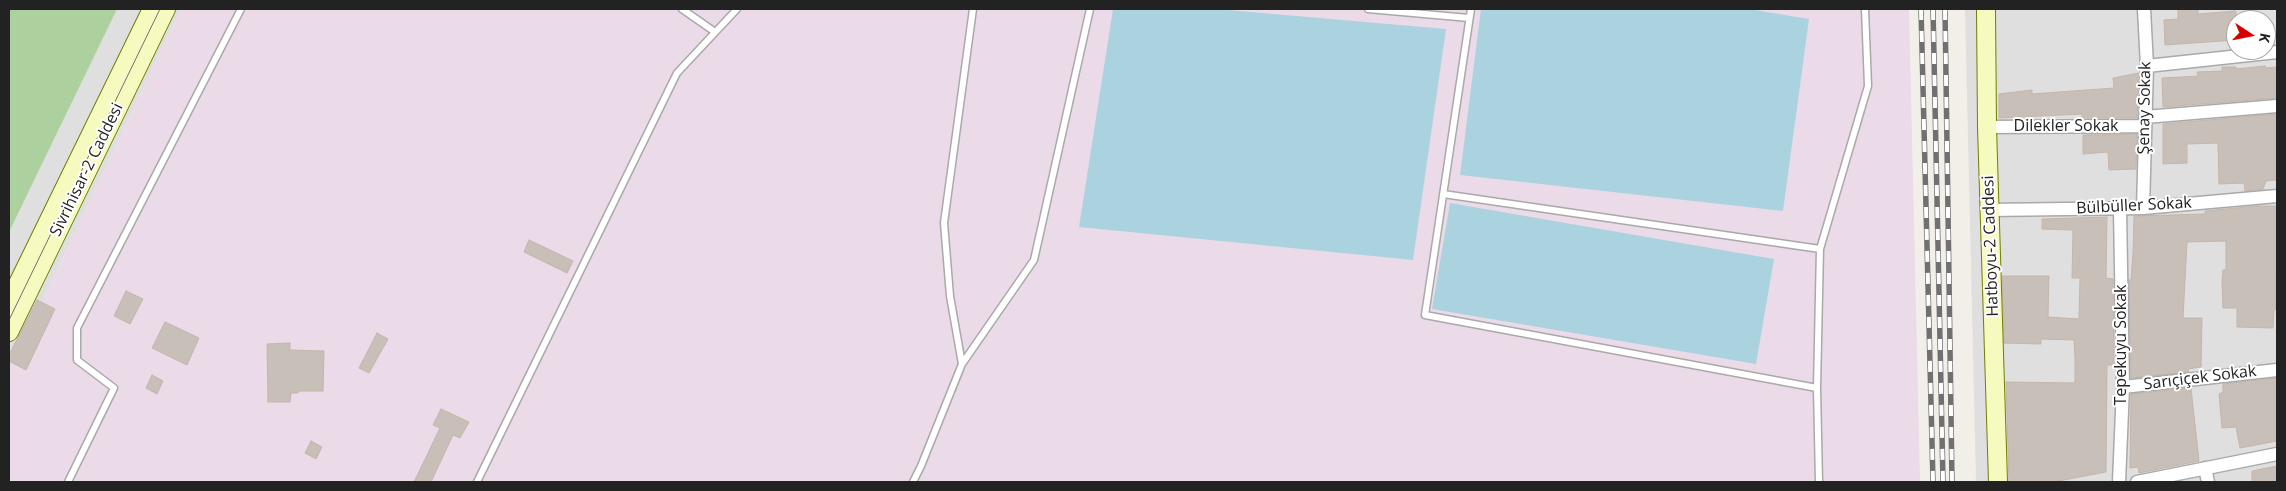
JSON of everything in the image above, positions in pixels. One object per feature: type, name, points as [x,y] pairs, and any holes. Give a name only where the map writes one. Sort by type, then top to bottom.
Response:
[{"type":"main road","name":"Sivrihisar-2 Caddesi","points":[[9,302],[152,9]]},
{"type":"main road","name":"Sivrihisar-2 Caddesi","points":[[9,332],[166,9]]},
{"type":"main road","name":"Hatboyu-2 Caddesi","points":[[1986,9],[1987,127],[1998,482]]},
{"type":"street","name":"Şenay Sokak","points":[[2143,208],[2147,66],[2144,9]]},
{"type":"street","points":[[2147,66],[2277,52]]},
{"type":"street","name":"Dilekler Sokak","points":[[1987,127],[2145,121],[2277,106]]},
{"type":"street","name":"Bülbüller Sokak","points":[[1990,210],[2143,208],[2277,196]]},
{"type":"street","name":"Tepekuyu Sokak","points":[[2119,482],[2123,387],[2120,208]]},
{"type":"street","name":"Sarıçiçek Sokak","points":[[2123,387],[2277,370]]},
{"type":"street","points":[[2137,482],[2277,454]]},
{"type":"street","points":[[2205,468],[2208,482]]},
{"type":"lane","points":[[68,482],[114,388],[77,360],[77,328],[241,9]]},
{"type":"lane","points":[[682,9],[715,32]]},
{"type":"lane","points":[[476,482],[677,73],[737,9]]},
{"type":"lane","points":[[962,364],[950,296],[944,223],[973,9]]},
{"type":"lane","points":[[913,482],[922,466],[962,364],[1034,260],[1090,9]]},
{"type":"lane","points":[[1368,9],[1469,18]]},
{"type":"lane","points":[[1471,9],[1425,315],[1817,388]]},
{"type":"lane","points":[[1819,482],[1817,388],[1820,249],[1868,86],[1865,9]]},
{"type":"lane","points":[[1443,194],[1820,249]]},
{"type":"shaded area","points":[[9,9],[181,9],[9,372]]},
{"type":"shaded area","points":[[181,9],[1909,9],[1920,482],[9,482],[9,372]]},
{"type":"shaded area","points":[[1965,9],[2277,9],[2277,482],[1976,482]]},
{"type":"green space","points":[[9,9],[117,9],[9,232]]},
{"type":"water","points":[[1113,9],[1216,9],[1446,29],[1413,260],[1079,227]]},
{"type":"water","points":[[1481,9],[1749,9],[1809,19],[1783,211],[1460,175]]},
{"type":"water","points":[[1450,203],[1774,259],[1756,364],[1432,309]]},
{"type":"building","points":[[2178,9],[2198,9],[2198,14],[2226,12],[2226,41],[2165,45],[2164,20],[2178,19]]},
{"type":"building","points":[[2265,66],[2266,68],[2277,67],[2277,98],[2163,107],[2162,78],[2198,76],[2197,72],[2222,71],[2222,67],[2236,67],[2236,69]]},
{"type":"building","points":[[2139,73],[2137,118],[2082,118],[2082,114],[1999,118],[1999,94],[2032,90],[2032,94],[2114,88],[2113,78]]},
{"type":"building","points":[[2277,114],[2277,180],[2266,181],[2263,189],[2245,191],[2244,183],[2219,184],[2218,143],[2187,144],[2187,163],[2163,164],[2163,124]]},
{"type":"building","points":[[2137,134],[2136,169],[2109,170],[2108,152],[2083,154],[2083,135]]},
{"type":"building","points":[[2277,206],[2276,309],[2274,310],[2273,328],[2237,327],[2237,308],[2223,308],[2222,281],[2223,270],[2226,270],[2226,241],[2187,242],[2183,318],[2202,318],[2201,367],[2188,369],[2189,372],[2131,378],[2129,280],[2131,280],[2134,216],[2205,214],[2205,211]]},
{"type":"building","points":[[2107,217],[2106,278],[2113,279],[2114,365],[2107,365],[2106,472],[2053,482],[2009,482],[2006,382],[2075,383],[2075,357],[2074,340],[2041,339],[2041,344],[2004,343],[2002,276],[2049,276],[2048,317],[2079,319],[2080,278],[2072,278],[2073,230],[2042,229],[2042,219]]},
{"type":"building","points":[[529,240],[573,261],[567,273],[524,252]]},
{"type":"building","points":[[126,291],[143,299],[130,324],[114,316]]},
{"type":"building","points":[[37,300],[55,309],[26,370],[9,361],[9,355]]},
{"type":"building","points":[[165,322],[199,338],[187,365],[152,348]]},
{"type":"building","points":[[377,333],[388,339],[369,373],[359,368]]},
{"type":"building","points":[[290,343],[290,350],[324,351],[323,391],[298,391],[298,393],[291,393],[290,402],[268,402],[267,344]]},
{"type":"building","points":[[152,375],[163,381],[157,394],[146,388]]},
{"type":"building","points":[[2277,378],[2277,441],[2240,448],[2236,427],[2222,428],[2219,394],[2223,392],[2223,384]]},
{"type":"building","points":[[2191,388],[2199,461],[2139,473],[2138,467],[2130,468],[2131,394]]},
{"type":"building","points":[[441,409],[469,422],[460,438],[453,435],[431,482],[414,482],[440,428],[433,425]]},
{"type":"building","points":[[311,441],[322,447],[316,459],[305,453]]},
{"type":"building","points":[[2277,466],[2277,482],[2252,482],[2252,471]]},
{"type":"tram line","points":[[9,320],[160,9]]},
{"type":"railway","points":[[1921,9],[1933,482]]},
{"type":"railway","points":[[1933,9],[1943,482]]},
{"type":"railway","points":[[1945,9],[1952,482]]}]
